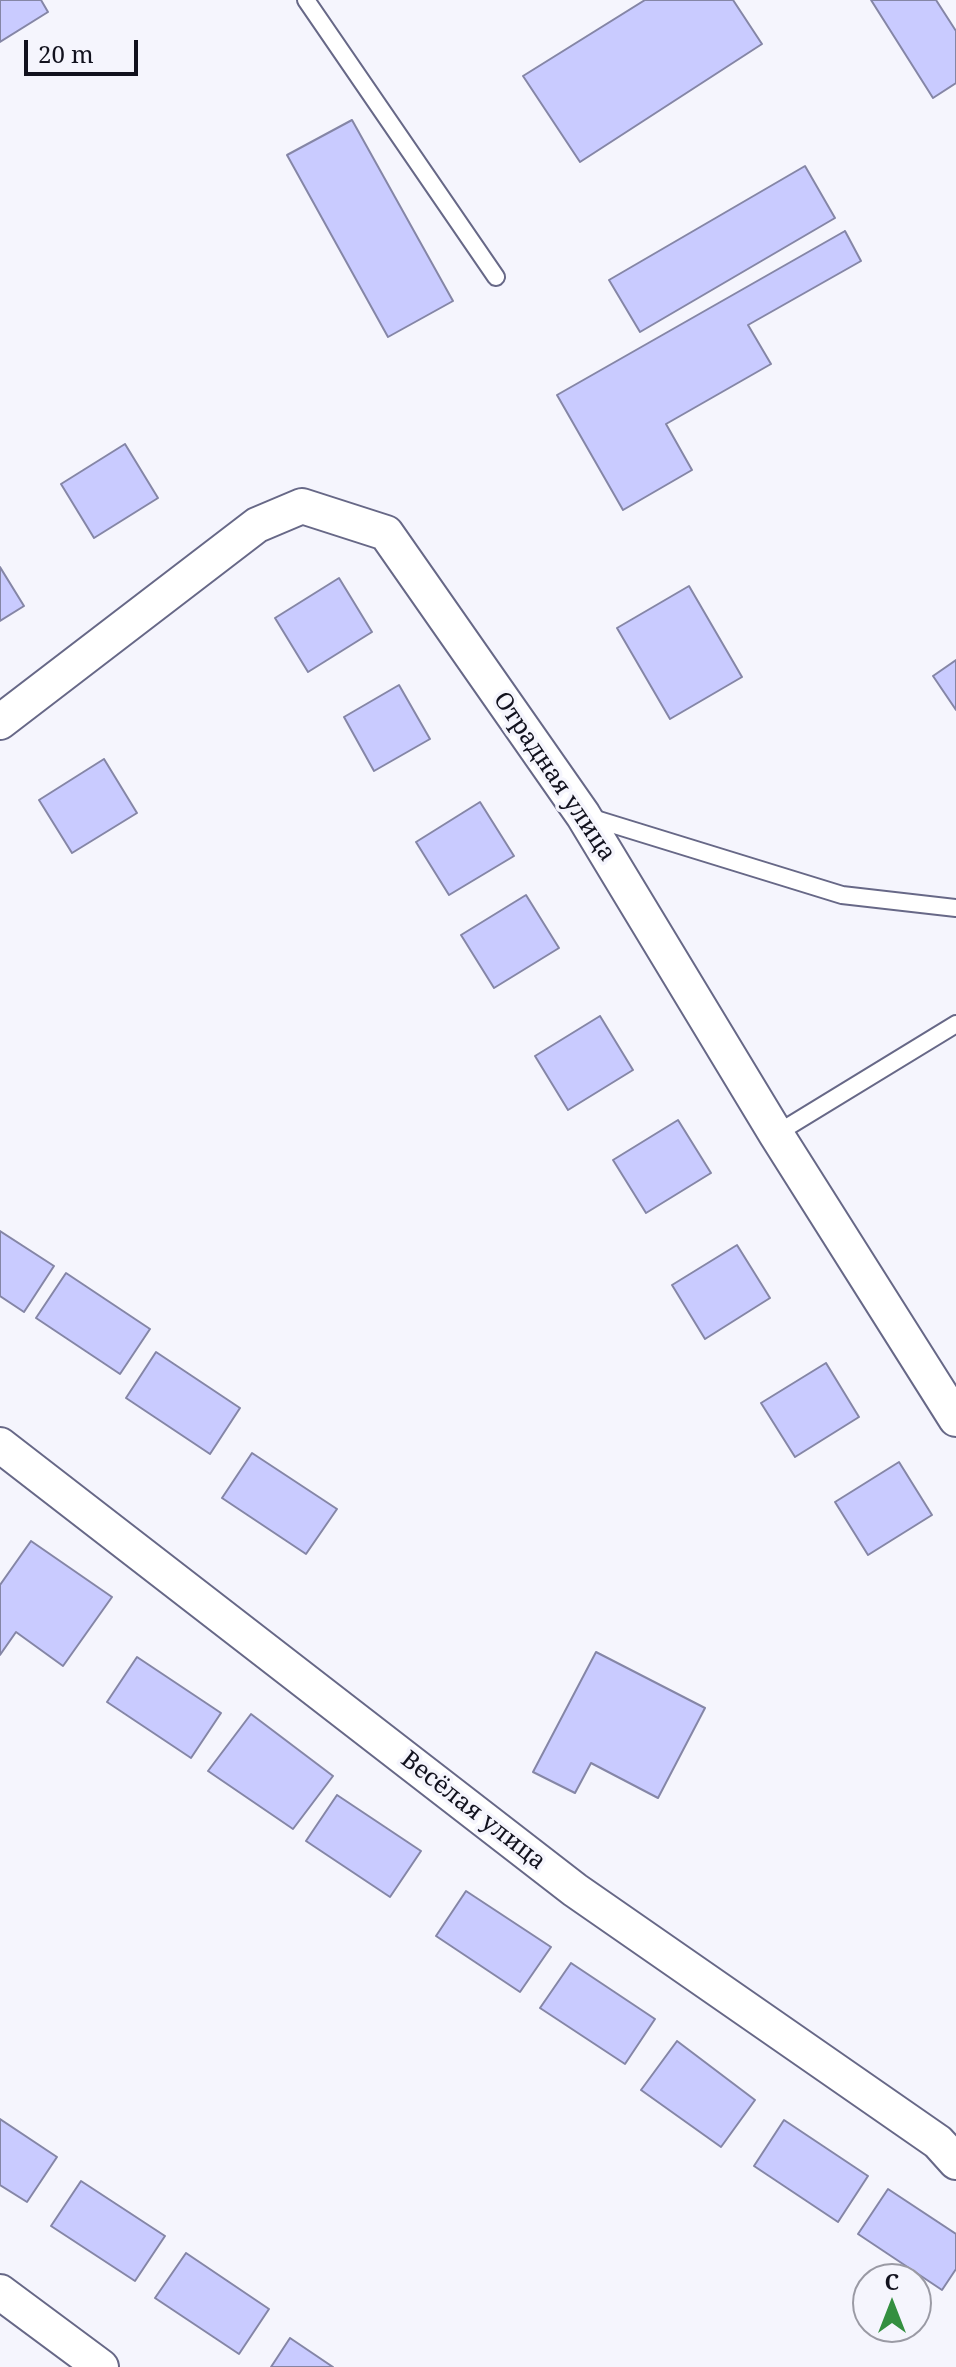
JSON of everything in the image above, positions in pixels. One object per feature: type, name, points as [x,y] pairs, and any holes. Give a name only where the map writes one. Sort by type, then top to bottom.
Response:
[{"type":"street","name":"Отрадная улица","points":[[0,722],[257,525],[302,506],[386,533],[583,815],[776,1134],[956,1419]]},
{"type":"street","name":"Весёлая улица","points":[[0,1445],[575,1890],[938,2142],[956,2162]]},
{"type":"street","points":[[0,2292],[101,2367]]},
{"type":"lane","points":[[306,0],[496,277]]},
{"type":"lane","points":[[583,815],[842,895],[956,908]]},
{"type":"lane","points":[[776,1134],[956,1024]]},
{"type":"building","points":[[0,0],[41,0],[48,12],[0,42]]},
{"type":"building","points":[[645,0],[733,0],[762,44],[580,162],[523,76]]},
{"type":"building","points":[[871,0],[936,0],[956,31],[956,83],[933,98]]},
{"type":"building","points":[[352,120],[453,301],[388,337],[287,155]]},
{"type":"building","points":[[805,166],[835,218],[640,332],[609,280]]},
{"type":"building","points":[[845,231],[861,261],[748,325],[771,364],[666,424],[692,470],[623,510],[557,395]]},
{"type":"building","points":[[125,444],[158,498],[94,538],[61,484]]},
{"type":"building","points":[[0,567],[24,606],[0,621]]},
{"type":"building","points":[[339,578],[372,632],[308,672],[275,618]]},
{"type":"building","points":[[689,586],[742,677],[670,719],[617,628]]},
{"type":"building","points":[[956,660],[956,710],[933,676]]},
{"type":"building","points":[[399,685],[430,739],[374,771],[344,717]]},
{"type":"building","points":[[104,759],[137,813],[72,853],[39,800]]},
{"type":"building","points":[[480,802],[514,856],[449,895],[416,842]]},
{"type":"building","points":[[526,895],[559,948],[494,988],[461,935]]},
{"type":"building","points":[[600,1016],[633,1070],[568,1110],[535,1056]]},
{"type":"building","points":[[678,1120],[711,1173],[646,1213],[613,1160]]},
{"type":"building","points":[[0,1231],[54,1266],[24,1312],[0,1296]]},
{"type":"building","points":[[737,1245],[770,1298],[705,1339],[672,1285]]},
{"type":"building","points":[[66,1273],[150,1329],[120,1374],[36,1318]]},
{"type":"building","points":[[156,1352],[240,1408],[210,1454],[126,1398]]},
{"type":"building","points":[[826,1363],[859,1417],[795,1457],[761,1403]]},
{"type":"building","points":[[252,1453],[337,1509],[306,1554],[222,1498]]},
{"type":"building","points":[[899,1462],[932,1515],[868,1555],[835,1502]]},
{"type":"building","points":[[31,1541],[112,1597],[63,1666],[16,1632],[0,1655],[0,1585]]},
{"type":"building","points":[[596,1652],[705,1708],[658,1798],[591,1763],[575,1793],[533,1772]]},
{"type":"building","points":[[137,1657],[221,1713],[191,1758],[107,1702]]},
{"type":"building","points":[[251,1714],[333,1776],[293,1829],[208,1771]]},
{"type":"building","points":[[337,1795],[421,1851],[390,1897],[306,1841]]},
{"type":"building","points":[[466,1891],[551,1947],[520,1992],[436,1936]]},
{"type":"building","points":[[571,1963],[655,2019],[625,2064],[540,2008]]},
{"type":"building","points":[[677,2041],[755,2100],[721,2147],[641,2090]]},
{"type":"building","points":[[0,2119],[57,2157],[27,2202],[0,2185]]},
{"type":"building","points":[[784,2120],[868,2176],[838,2222],[754,2166]]},
{"type":"building","points":[[81,2181],[165,2236],[135,2281],[51,2226]]},
{"type":"building","points":[[888,2189],[956,2234],[956,2269],[942,2290],[932,2283],[932,2263],[902,2263],[858,2234]]},
{"type":"building","points":[[186,2253],[269,2309],[239,2354],[155,2298]]},
{"type":"building","points":[[290,2338],[333,2367],[271,2367]]}]
